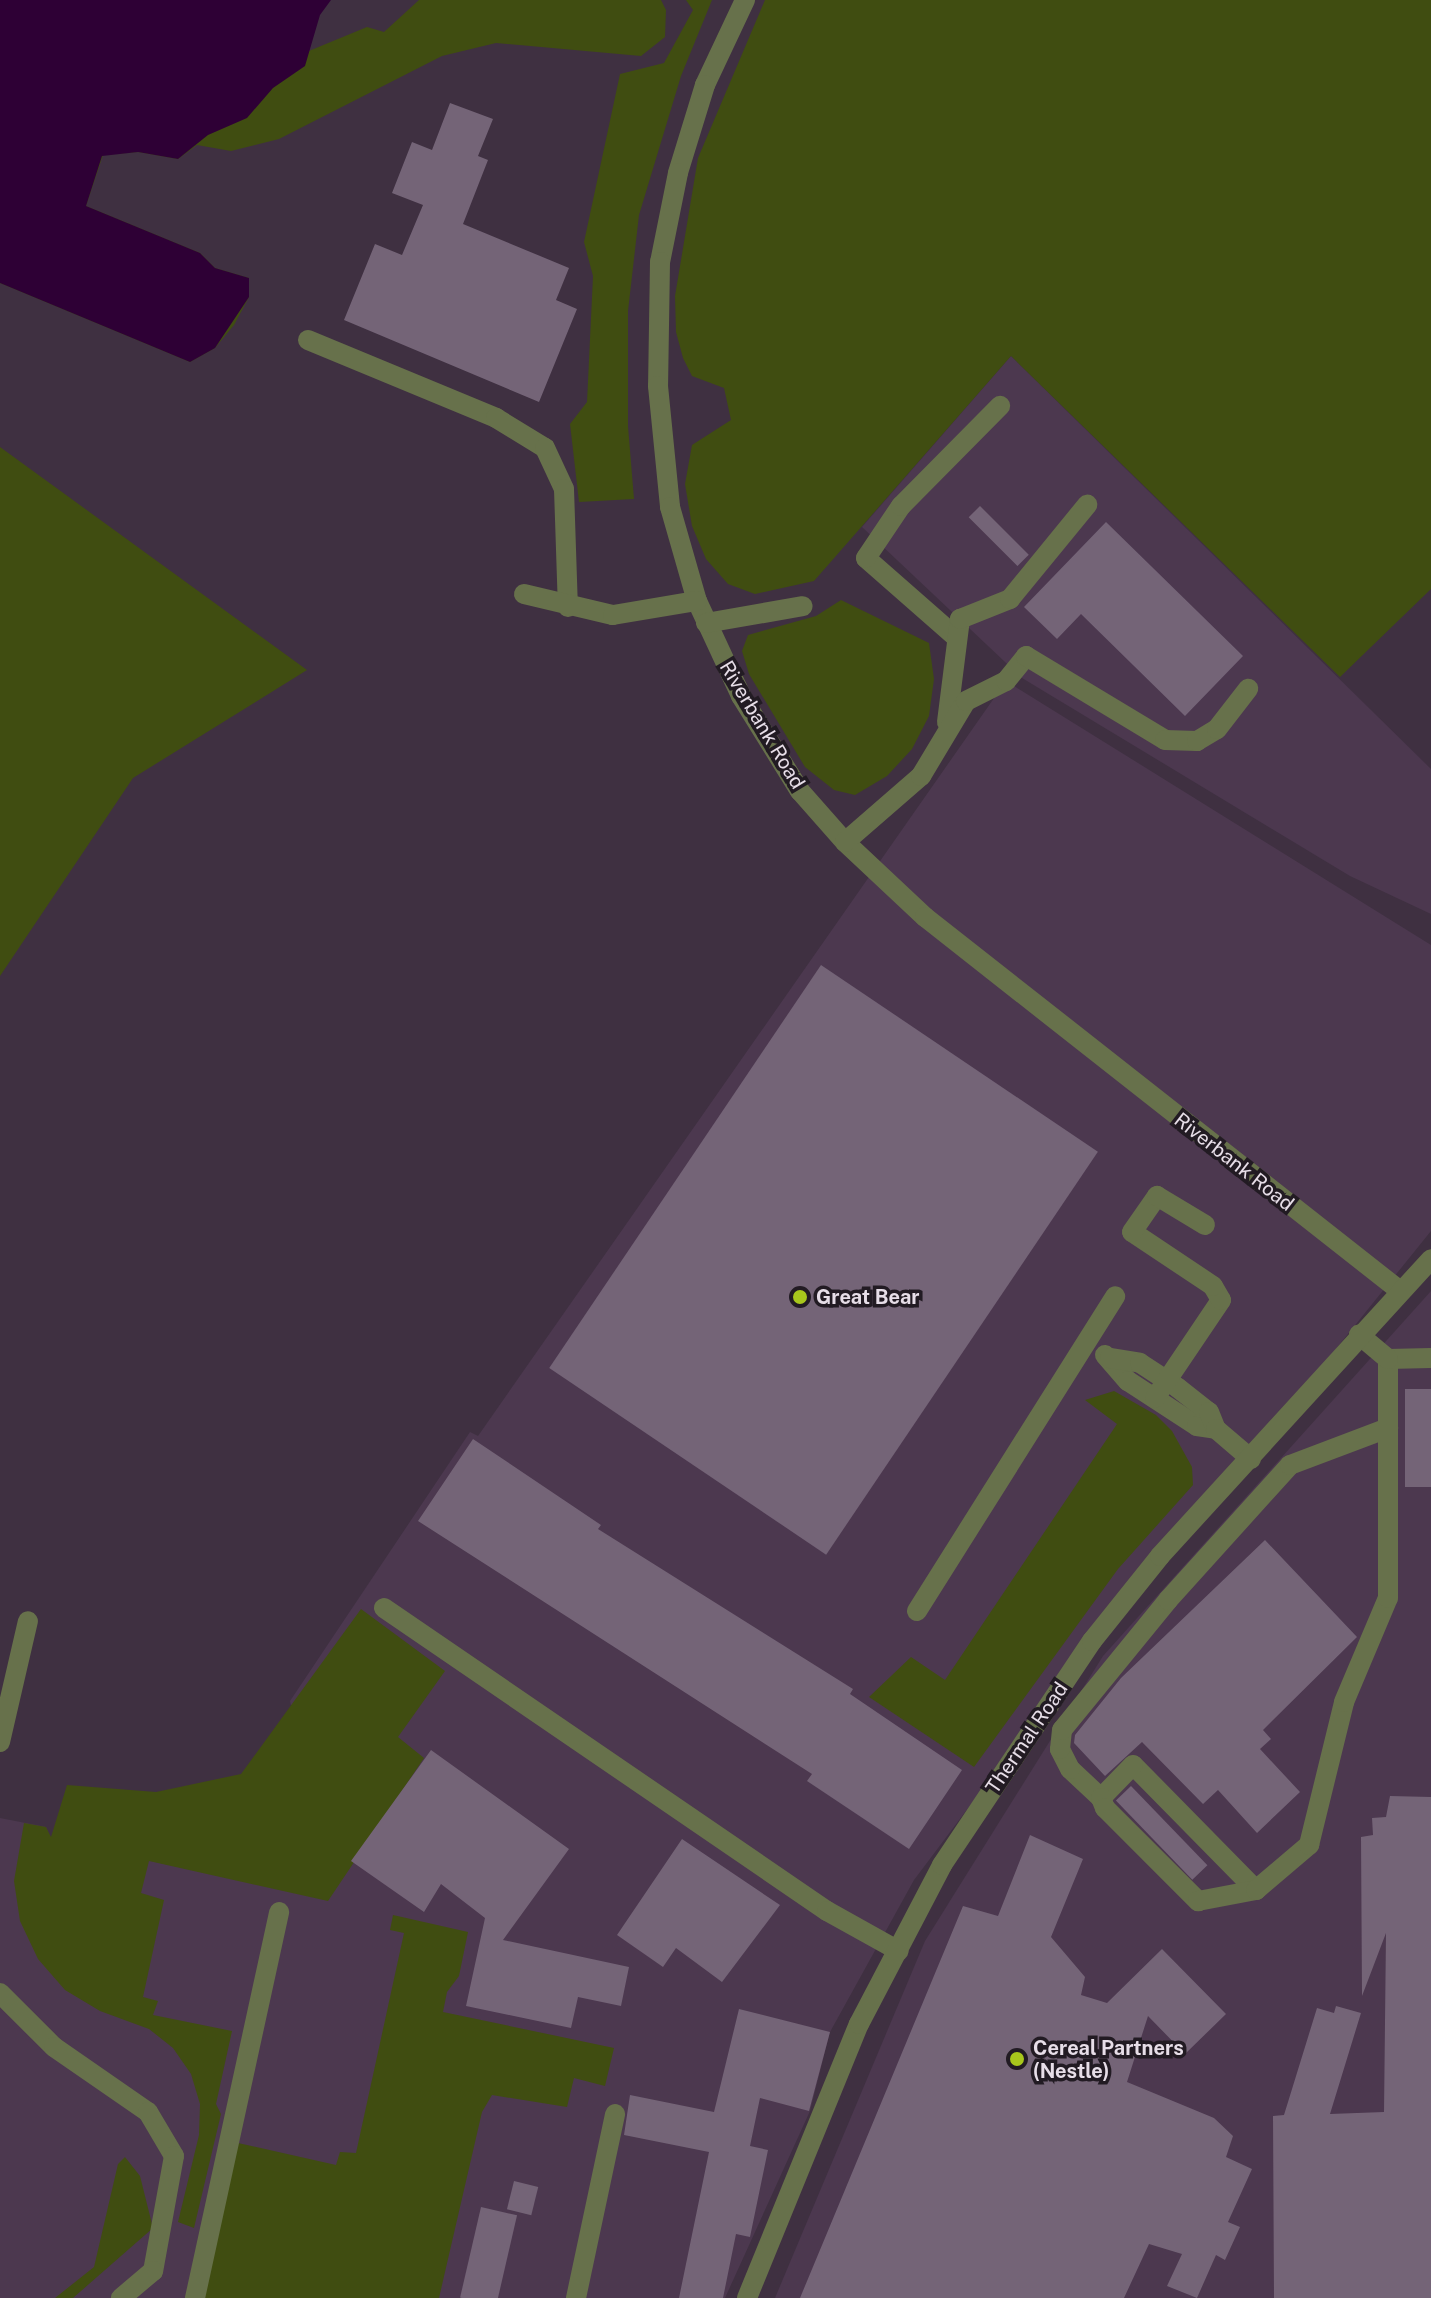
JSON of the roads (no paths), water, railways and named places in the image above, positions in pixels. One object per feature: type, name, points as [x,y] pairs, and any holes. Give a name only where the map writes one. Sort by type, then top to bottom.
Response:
[{"type":"street","name":"Riverbank Road","points":[[745,0],[705,85],[678,173],[660,262],[658,386],[670,507],[706,623],[768,743],[845,842],[925,917],[1399,1290]]},
{"type":"street","points":[[308,340],[476,409],[545,448],[564,489],[568,607]]},
{"type":"street","points":[[957,638],[866,558],[901,506],[1000,406]]},
{"type":"street","points":[[944,738],[955,684],[960,619],[1010,599],[1087,505]]},
{"type":"street","points":[[524,594],[568,607],[613,615],[697,601]]},
{"type":"street","points":[[706,623],[803,606]]},
{"type":"street","points":[[845,842],[921,776],[966,701],[1006,681],[1026,656],[1165,740],[1197,741],[1217,729],[1248,689]]},
{"type":"street","points":[[1160,1389],[1221,1300],[1213,1286],[1132,1232],[1157,1196],[1205,1225]]},
{"type":"street","name":"Thermal Road","points":[[747,2298],[859,2024],[942,1865],[1092,1641],[1160,1556],[1251,1459],[1399,1290],[1431,1259]]},
{"type":"street","points":[[917,1611],[1115,1296]]},
{"type":"street","points":[[1359,1335],[1388,1359],[1431,1358]]},
{"type":"street","points":[[1085,1343],[1110,1358],[1140,1363],[1160,1389],[1209,1412],[1216,1429],[1251,1459]]},
{"type":"street","points":[[1388,1359],[1388,1428],[1388,1598],[1344,1702],[1309,1845],[1256,1890],[1198,1901],[1070,1769],[1060,1749],[1062,1730],[1168,1600],[1290,1465],[1388,1428]]},
{"type":"street","points":[[384,1608],[827,1911],[899,1951]]},
{"type":"street","points":[[0,1742],[28,1621]]},
{"type":"street","points":[[1101,1798],[1133,1765],[1256,1890]]},
{"type":"street","points":[[195,2298],[279,1912]]},
{"type":"street","points":[[0,1993],[54,2047],[148,2112],[174,2156],[153,2271],[121,2298]]},
{"type":"street","points":[[576,2298],[615,2114]]},
{"type":"place","name":"Great Bear","points":[[800,1297]]},
{"type":"place","name":"Cereal Partners (Nestle)","points":[[1017,2059]]}]
